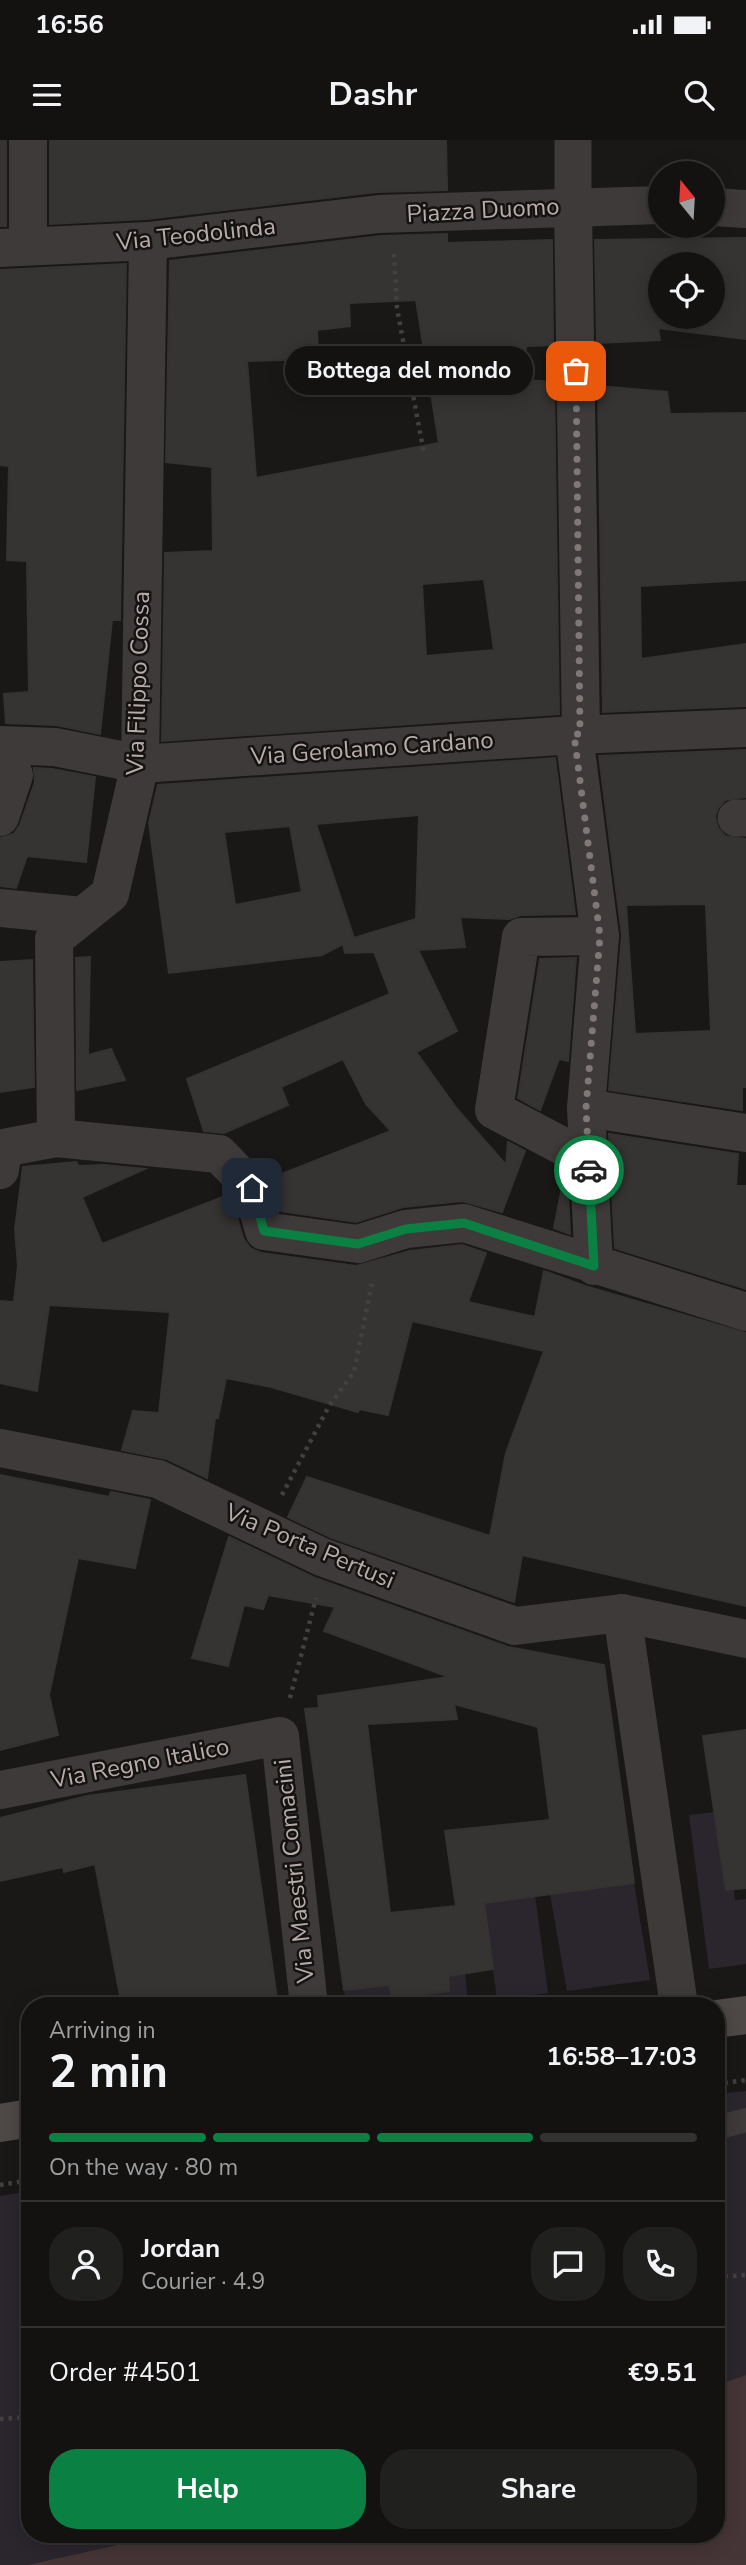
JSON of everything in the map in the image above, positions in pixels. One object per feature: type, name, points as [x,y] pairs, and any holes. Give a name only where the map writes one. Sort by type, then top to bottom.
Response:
[{"type":"main road","points":[[725,2018],[746,2015]]},
{"type":"main road","points":[[0,2123],[21,2120]]},
{"type":"street","points":[[14,247],[28,140]]},
{"type":"street","name":"Piazza Duomo","points":[[572,140],[573,206]]},
{"type":"street","name":"Piazza Duomo","points":[[392,214],[648,204]]},
{"type":"street","points":[[573,206],[577,734],[600,936],[586,1108],[594,1266]]},
{"type":"street","points":[[725,208],[746,209]]},
{"type":"street","name":"Via Teodolinda","points":[[14,247],[148,241],[392,214]]},
{"type":"street","name":"Via Filippo Cossa","points":[[56,1139],[54,939],[110,894],[140,764],[148,241]]},
{"type":"street","name":"Via Gerolamo Cardano","points":[[7,760],[55,747],[140,764],[577,734],[746,728]]},
{"type":"street","points":[[0,817],[7,760]]},
{"type":"street","points":[[0,908],[82,916]]},
{"type":"street","points":[[589,1160],[494,1110],[521,937],[600,936]]},
{"type":"street","points":[[586,1108],[746,1133]]},
{"type":"street","points":[[0,1170],[3,1149],[56,1139],[219,1154],[252,1188],[264,1231],[358,1244],[406,1229],[464,1223],[746,1312]]},
{"type":"street","name":"Via Porta Pertusi","points":[[0,1448],[158,1479],[326,1558],[515,1626],[622,1613],[746,1639]]},
{"type":"street","points":[[622,1613],[677,1997]]},
{"type":"street","name":"Via Regno Italico","points":[[0,1790],[280,1736]]},
{"type":"street","name":"Via Maestri Comacini","points":[[280,1736],[308,1997]]},
{"type":"lane","points":[[725,2125],[746,2119]]},
{"type":"path","points":[[392,214],[397,308],[424,454]]},
{"type":"path","points":[[264,1530],[329,1406],[354,1372],[381,1237]]},
{"type":"path","points":[[280,1736],[326,1558]]},
{"type":"path","points":[[725,2083],[746,2080]]},
{"type":"path","points":[[0,2185],[21,2182]]},
{"type":"path","points":[[725,2276],[746,2275]]},
{"type":"path","points":[[0,2419],[21,2418]]},
{"type":"shaded area","points":[[715,1812],[731,1866],[735,1900],[746,1899],[746,1964],[709,1969],[689,1815]]},
{"type":"shaded area","points":[[634,1883],[650,1980],[567,1991],[550,1894]]},
{"type":"shaded area","points":[[535,1895],[548,1993],[497,1997],[484,1903]]},
{"type":"shaded area","points":[[465,1973],[467,1997],[401,1997],[449,1991],[448,1976]]},
{"type":"shaded area","points":[[389,1985],[393,1997],[345,1997],[344,1990]]},
{"type":"shaded area","points":[[746,2091],[746,2375],[725,2382],[725,2093]]},
{"type":"shaded area","points":[[21,2192],[21,2543],[125,2543],[27,2565],[0,2565],[0,2196]]},
{"type":"shaded area","points":[[746,2375],[746,2565],[27,2565],[126,2543],[725,2543],[725,2382]]},
{"type":"building","points":[[0,140],[6,140],[6,226],[0,226]]},
{"type":"building","points":[[50,140],[446,140],[447,190],[377,192],[146,219],[50,224]]},
{"type":"building","points":[[447,234],[447,243],[552,240],[553,345],[526,346],[525,380],[554,382],[559,714],[162,741],[165,553],[213,551],[212,467],[166,462],[170,261],[381,236]],"holes":[[[416,300],[439,443],[256,478],[247,361],[318,359],[317,330],[350,326],[349,303]],[[484,579],[494,650],[426,656],[422,584]]]},
{"type":"building","points":[[746,238],[746,339],[666,329],[725,329],[725,252],[648,252],[648,329],[658,329],[660,340],[597,343],[595,240]]},
{"type":"building","points":[[126,264],[120,620],[112,620],[100,734],[56,725],[6,723],[4,694],[29,692],[27,561],[7,560],[9,466],[0,465],[0,270]]},
{"type":"building","points":[[598,386],[667,392],[670,414],[746,413],[746,580],[640,586],[641,659],[746,644],[746,706],[603,712]]},
{"type":"building","points":[[746,750],[746,797],[725,800],[715,817],[718,828],[725,836],[746,839],[746,1087],[742,1087],[742,1110],[609,1090],[622,935],[599,756]],"holes":[[[706,904],[711,1031],[635,1034],[626,905]]]},
{"type":"building","points":[[555,758],[575,914],[521,915],[509,919],[460,917],[465,947],[418,950],[457,1031],[416,1052],[457,1109],[506,1165],[508,1142],[525,1151],[502,1212],[462,1201],[403,1207],[356,1222],[281,1211],[271,1178],[391,1131],[366,1104],[343,1059],[281,1087],[288,1105],[224,1133],[204,1131],[187,1079],[390,994],[374,952],[345,953],[343,944],[322,955],[169,973],[149,823],[158,785]],"holes":[[[419,815],[416,919],[354,938],[316,824]],[[290,826],[302,892],[235,905],[224,832]]]},
{"type":"building","points":[[34,768],[95,777],[86,862],[27,856],[16,888],[0,886],[0,838],[14,834],[20,825],[35,782]]},
{"type":"building","points":[[90,957],[88,1055],[111,1049],[125,1080],[77,1090],[76,958]]},
{"type":"building","points":[[576,958],[568,1061],[559,1059],[540,1110],[518,1098],[540,959]]},
{"type":"building","points":[[32,960],[34,1087],[0,1092],[0,962]]},
{"type":"building","points":[[609,1134],[738,1154],[736,1186],[746,1186],[746,1289],[615,1248]]},
{"type":"building","points":[[76,1162],[79,1166],[104,1165],[145,1169],[82,1197],[102,1244],[228,1195],[232,1199],[243,1238],[250,1248],[261,1253],[356,1266],[410,1251],[462,1245],[486,1253],[468,1302],[535,1317],[544,1271],[585,1286],[746,1333],[746,1606],[522,1555],[514,1602],[330,1537],[288,1517],[307,1477],[490,1536],[506,1453],[544,1351],[412,1321],[388,1415],[359,1409],[358,1412],[271,1387],[226,1378],[218,1418],[215,1418],[207,1478],[167,1459],[122,1450],[133,1411],[159,1413],[170,1312],[49,1305],[37,1391],[0,1383],[0,1301],[14,1302],[18,1266],[15,1229],[23,1167]]},
{"type":"building","points":[[565,1172],[567,1173],[570,1234],[554,1228]]},
{"type":"building","points":[[0,1475],[109,1497],[111,1492],[150,1500],[135,1568],[78,1558],[49,1695],[58,1735],[0,1750]]},
{"type":"building","points":[[229,1537],[315,1578],[508,1647],[604,1665],[634,1883],[484,1903],[493,1969],[448,1976],[449,1991],[393,1997],[389,1985],[344,1990],[305,1709],[319,1708],[318,1696],[449,1677],[324,1631],[335,1607],[268,1595],[263,1609],[244,1605],[228,1666],[192,1658]],"holes":[[[454,1704],[538,1727],[550,1820],[445,1831],[456,1906],[390,1913],[367,1724],[457,1719]]]},
{"type":"building","points":[[746,1730],[746,1888],[726,1890],[703,1736]]},
{"type":"building","points":[[245,1775],[277,1997],[120,1997],[95,1864],[64,1872],[63,1867],[0,1881],[0,1818],[87,1796]]},
{"type":"way so far","points":[[576,371],[580,734],[574,734],[600,936],[586,1108],[589,1170]]},
{"type":"place","name":"Bottega del mondo","points":[[576,371]]},
{"type":"route","points":[[252,1188],[264,1231],[358,1244],[406,1229],[464,1223],[594,1266],[589,1170]]}]
